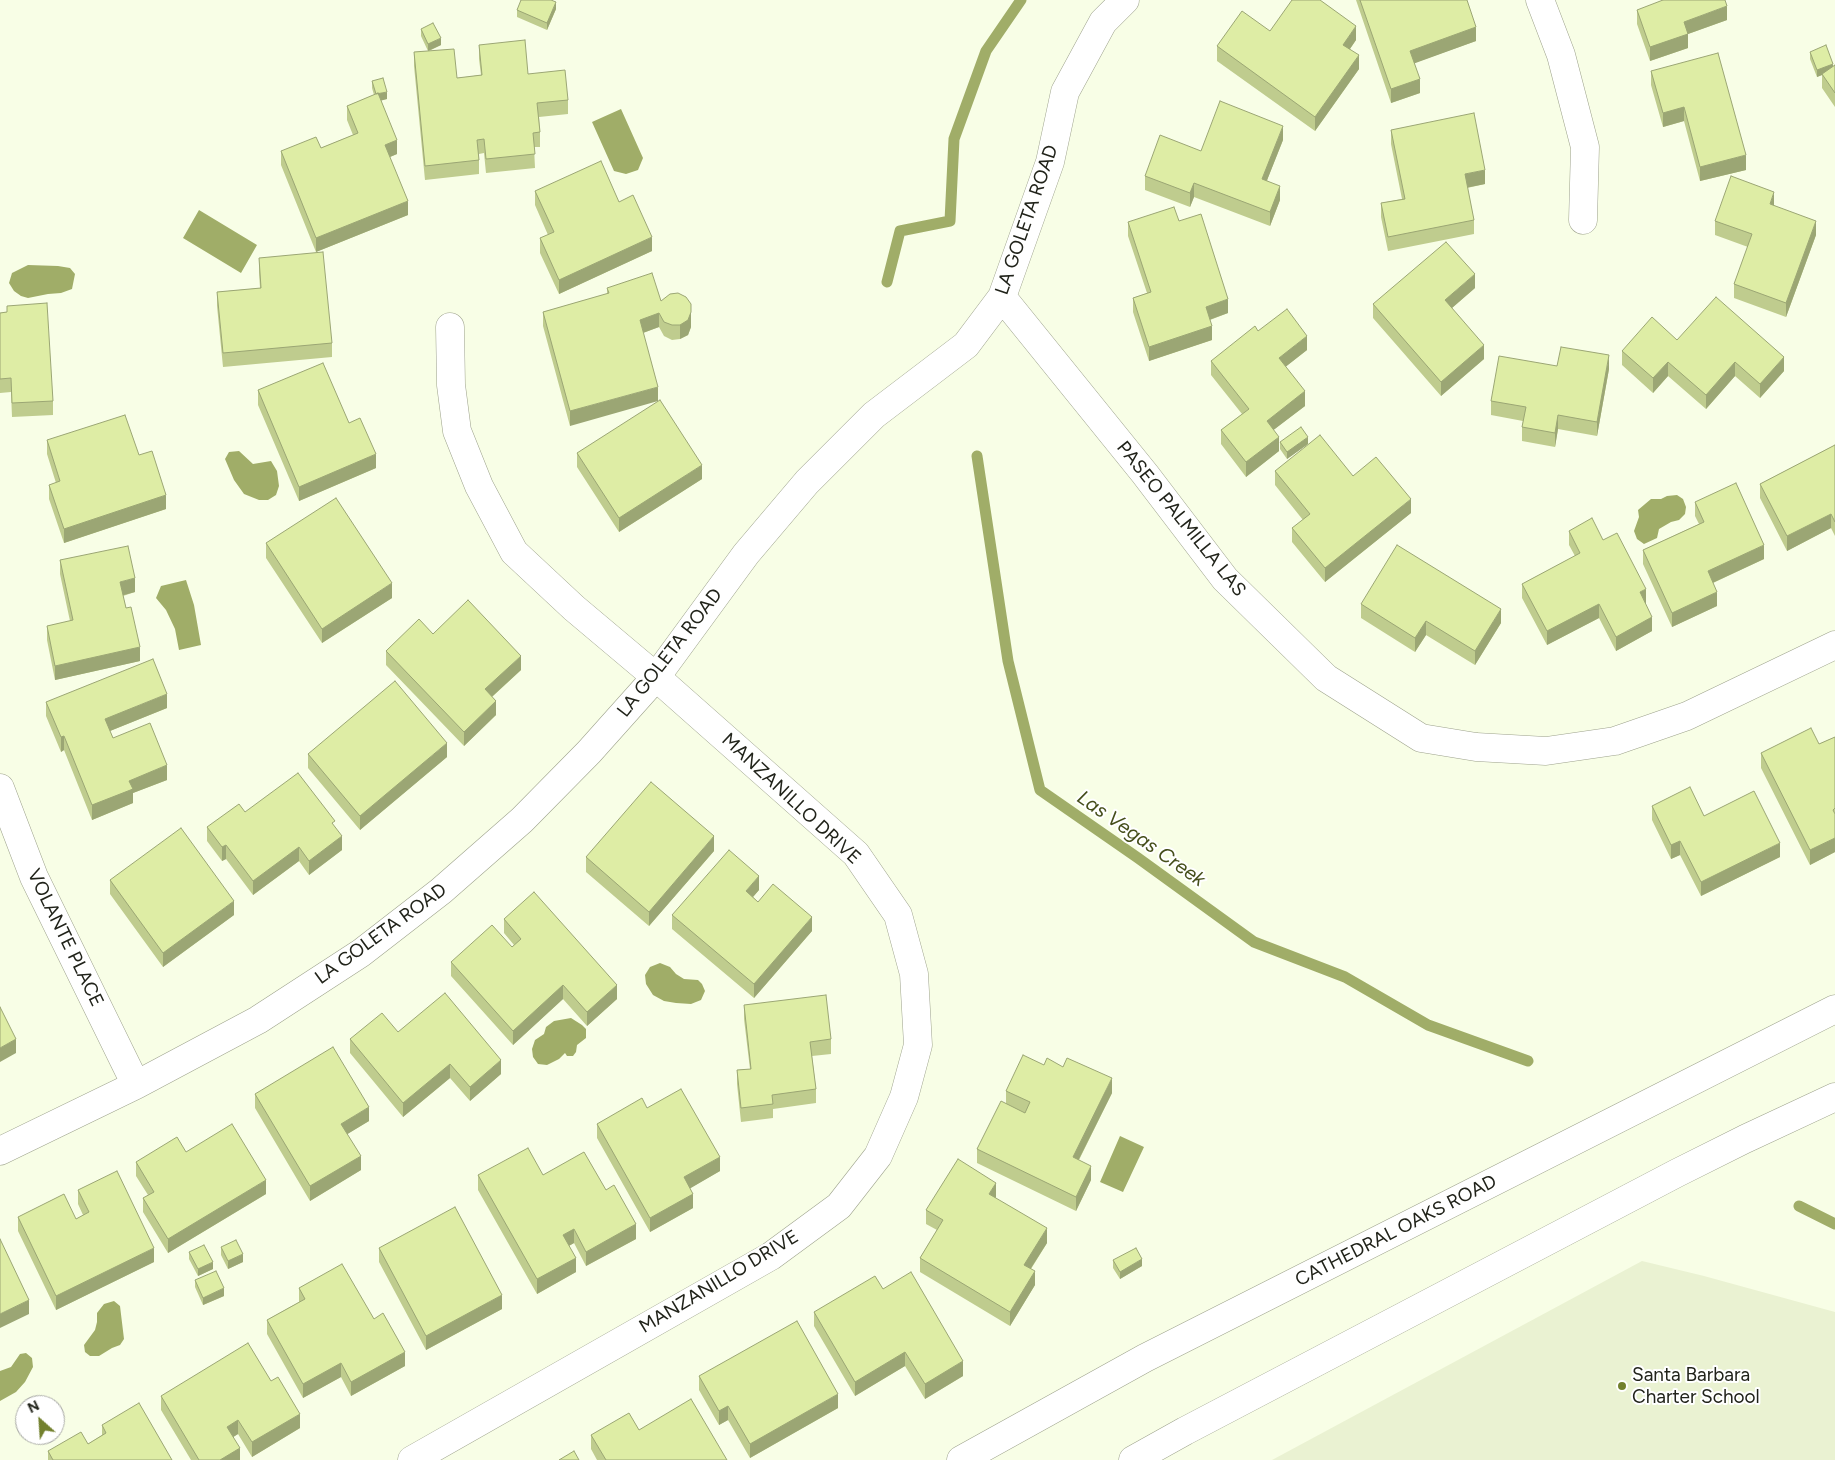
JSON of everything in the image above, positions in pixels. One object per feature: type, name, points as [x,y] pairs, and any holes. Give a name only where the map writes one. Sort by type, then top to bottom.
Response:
[{"type":"street","name":"LA GOLETA ROAD","points":[[0,1151],[136,1085],[258,1020],[361,953],[441,891],[522,820],[590,752],[656,676],[746,554],[806,482],[874,415],[966,345],[1002,297],[1050,162],[1065,92],[1103,22],[1125,0]]},
{"type":"street","points":[[1540,0],[1561,54],[1584,147],[1583,220]]},
{"type":"street","name":"PASEO PALMILLA LAS","points":[[1002,297],[1145,474],[1225,579],[1326,678],[1421,738],[1476,747],[1546,751],[1615,741],[1687,716],[1835,644]]},
{"type":"street","name":"MANZANILLO DRIVE","points":[[412,1460],[771,1256],[838,1206],[878,1156],[904,1097],[918,1046],[914,974],[898,915],[856,854],[656,676],[574,608],[514,552],[479,486],[457,431],[451,385],[450,327]]},
{"type":"street","name":"VOLANTE PLACE","points":[[0,788],[34,877],[136,1085]]},
{"type":"street","name":"CATHEDRAL OAKS ROAD","points":[[961,1460],[1145,1358],[1835,1009]]},
{"type":"street","points":[[1132,1460],[1668,1178],[1835,1097]]},
{"type":"shaded area","points":[[621,109],[643,158],[638,170],[626,174],[614,171],[592,122]]},
{"type":"shaded area","points":[[199,210],[257,245],[241,273],[183,238]]},
{"type":"shaded area","points":[[28,265],[70,268],[75,274],[72,289],[61,293],[28,298],[21,296],[14,291],[9,283],[12,273]]},
{"type":"shaded area","points":[[239,451],[253,464],[271,461],[277,471],[279,486],[276,495],[268,500],[259,500],[244,494],[234,480],[225,459],[229,452]]},
{"type":"shaded area","points":[[1677,495],[1683,499],[1686,507],[1685,514],[1679,520],[1659,529],[1657,538],[1644,544],[1637,539],[1634,531],[1639,517],[1638,510],[1651,499],[1661,499]]},
{"type":"shaded area","points":[[186,580],[194,605],[201,645],[179,650],[175,629],[166,610],[156,598],[161,586]]},
{"type":"shaded area","points":[[660,963],[670,967],[684,979],[698,980],[705,991],[701,1000],[691,1004],[676,1003],[664,1001],[653,995],[646,984],[645,975],[650,967]]},
{"type":"shaded area","points":[[571,1018],[586,1029],[586,1038],[577,1045],[576,1052],[573,1056],[567,1056],[565,1053],[559,1059],[547,1065],[538,1064],[533,1057],[532,1049],[535,1040],[544,1034],[546,1027],[554,1021]]},
{"type":"shaded area","points":[[1120,1136],[1144,1147],[1123,1192],[1100,1182]]},
{"type":"shaded area","name":"Santa Barbara Charter School","points":[[1642,1261],[1835,1312],[1835,1460],[1272,1460]]},
{"type":"shaded area","points":[[114,1301],[120,1306],[124,1339],[120,1345],[99,1356],[90,1356],[85,1352],[84,1345],[95,1330],[97,1313],[104,1304]]},
{"type":"shaded area","points":[[26,1353],[32,1358],[33,1367],[25,1382],[16,1392],[0,1401],[0,1371],[11,1367],[20,1354]]},
{"type":"building","points":[[521,0],[551,0],[556,2],[547,23],[517,10]]},
{"type":"building","points":[[1292,0],[1320,0],[1356,26],[1343,45],[1359,55],[1315,117],[1217,46],[1242,11],[1270,31]]},
{"type":"building","points":[[1360,0],[1467,0],[1476,27],[1410,51],[1420,79],[1391,89]]},
{"type":"building","points":[[1663,0],[1725,0],[1727,6],[1684,22],[1688,34],[1650,47],[1637,10]]},
{"type":"building","points":[[433,23],[441,38],[428,44],[421,29]]},
{"type":"building","points":[[525,40],[528,74],[565,70],[568,100],[537,103],[540,132],[533,133],[535,154],[486,159],[484,139],[477,140],[479,160],[425,166],[414,52],[454,49],[457,78],[482,75],[479,45]]},
{"type":"building","points":[[1826,45],[1833,64],[1817,70],[1810,52]]},
{"type":"building","points":[[1718,53],[1746,155],[1700,167],[1684,107],[1663,113],[1651,71]]},
{"type":"building","points":[[1835,65],[1835,93],[1822,74]]},
{"type":"building","points":[[383,78],[387,92],[376,94],[372,81]]},
{"type":"building","points":[[378,93],[397,140],[385,145],[408,201],[316,238],[281,151],[316,137],[321,148],[358,133],[347,106]]},
{"type":"building","points":[[1220,101],[1283,126],[1262,179],[1280,186],[1270,212],[1194,183],[1190,193],[1145,176],[1160,135],[1201,151]]},
{"type":"building","points":[[1474,113],[1485,170],[1465,174],[1474,220],[1388,237],[1381,203],[1405,199],[1391,130]]},
{"type":"building","points":[[601,161],[619,202],[633,195],[652,237],[559,280],[540,238],[554,232],[535,191]]},
{"type":"building","points":[[1731,176],[1774,192],[1770,204],[1816,221],[1786,303],[1734,284],[1752,234],[1715,221]]},
{"type":"building","points":[[1174,207],[1179,221],[1201,214],[1228,299],[1206,307],[1212,326],[1149,347],[1133,298],[1151,292],[1128,222]]},
{"type":"building","points":[[1446,242],[1475,274],[1445,300],[1484,345],[1441,382],[1373,304]]},
{"type":"building","points":[[323,252],[332,343],[223,353],[217,292],[261,288],[259,258]]},
{"type":"building","points":[[652,273],[661,301],[670,294],[678,293],[686,297],[691,304],[688,320],[680,325],[664,322],[659,313],[640,320],[658,387],[570,411],[543,312],[609,293],[607,288]]},
{"type":"building","points":[[1716,297],[1784,357],[1760,384],[1735,362],[1706,395],[1668,362],[1653,378],[1622,351],[1652,317],[1677,340]]},
{"type":"building","points":[[47,303],[53,401],[12,403],[11,378],[0,379],[0,313],[7,312],[7,306]]},
{"type":"building","points":[[1287,309],[1307,336],[1279,358],[1305,391],[1267,421],[1279,437],[1246,462],[1221,430],[1249,409],[1211,361],[1255,326],[1258,331]]},
{"type":"building","points":[[1561,347],[1609,355],[1597,422],[1558,415],[1555,433],[1522,427],[1526,407],[1491,401],[1499,356],[1557,366]]},
{"type":"building","points":[[323,363],[349,423],[360,418],[376,454],[299,487],[258,390]]},
{"type":"building","points":[[660,400],[702,465],[619,518],[577,453]]},
{"type":"building","points":[[125,415],[139,455],[152,451],[166,495],[64,529],[49,485],[60,481],[47,440]]},
{"type":"building","points":[[1301,427],[1308,437],[1287,452],[1280,442]]},
{"type":"building","points":[[1320,435],[1353,476],[1376,457],[1411,499],[1325,568],[1292,528],[1310,514],[1275,471]]},
{"type":"building","points":[[1835,445],[1835,522],[1831,514],[1787,536],[1760,484]]},
{"type":"building","points":[[1736,483],[1764,545],[1708,571],[1717,592],[1672,613],[1643,550],[1704,522],[1695,502]]},
{"type":"building","points":[[336,498],[392,583],[322,629],[266,543]]},
{"type":"building","points":[[1592,518],[1603,540],[1617,533],[1646,589],[1640,592],[1652,617],[1616,637],[1599,604],[1547,631],[1522,584],[1580,553],[1569,531]]},
{"type":"building","points":[[1397,545],[1501,609],[1475,651],[1426,621],[1415,638],[1361,604]]},
{"type":"building","points":[[128,546],[135,578],[120,582],[126,608],[131,607],[140,647],[55,666],[47,626],[73,620],[60,560]]},
{"type":"building","points":[[468,600],[521,656],[485,689],[496,701],[464,732],[386,651],[419,619],[433,634]]},
{"type":"building","points":[[153,659],[167,694],[105,719],[113,738],[150,723],[167,765],[129,781],[133,789],[92,805],[64,736],[61,737],[46,702]]},
{"type":"building","points":[[395,681],[447,743],[360,816],[308,754]]},
{"type":"building","points":[[1811,728],[1819,744],[1835,737],[1835,808],[1833,810],[1835,814],[1835,838],[1810,850],[1761,753]]},
{"type":"building","points":[[298,773],[335,821],[332,823],[342,836],[309,861],[299,847],[253,881],[226,845],[222,847],[207,827],[239,804],[245,812]]},
{"type":"building","points":[[651,782],[714,836],[649,912],[586,857]]},
{"type":"building","points":[[1690,787],[1704,816],[1754,791],[1780,843],[1701,882],[1680,841],[1671,845],[1652,806]]},
{"type":"building","points":[[181,828],[234,901],[163,953],[110,880]]},
{"type":"building","points":[[729,850],[759,876],[746,891],[758,902],[773,884],[812,917],[754,984],[672,915]]},
{"type":"building","points":[[534,892],[617,985],[587,1012],[563,985],[513,1031],[451,962],[492,925],[512,947],[521,939],[504,919]]},
{"type":"building","points":[[445,993],[501,1060],[470,1087],[450,1064],[403,1103],[350,1039],[382,1013],[398,1032]]},
{"type":"building","points":[[826,995],[831,1039],[810,1042],[816,1089],[772,1095],[773,1104],[741,1108],[737,1070],[751,1069],[744,1005]]},
{"type":"building","points":[[0,1007],[16,1039],[0,1048]]},
{"type":"building","points":[[333,1047],[369,1107],[341,1124],[361,1156],[310,1186],[255,1094]]},
{"type":"building","points":[[1023,1055],[1044,1065],[1047,1058],[1063,1067],[1067,1058],[1112,1078],[1073,1157],[1091,1166],[1076,1197],[977,1149],[1001,1101],[1025,1113],[1030,1102],[1006,1091]]},
{"type":"building","points":[[681,1089],[720,1157],[684,1177],[693,1194],[650,1218],[597,1124],[642,1098],[647,1108]]},
{"type":"building","points":[[232,1124],[266,1180],[168,1239],[143,1198],[154,1192],[136,1162],[177,1137],[186,1152]]},
{"type":"building","points":[[528,1148],[543,1175],[584,1152],[606,1190],[614,1185],[636,1224],[586,1252],[574,1229],[563,1235],[576,1258],[537,1279],[478,1175]]},
{"type":"building","points":[[958,1159],[996,1183],[989,1194],[1047,1228],[1024,1265],[1035,1271],[1010,1312],[920,1258],[943,1220],[926,1210]]},
{"type":"building","points":[[117,1171],[154,1248],[56,1296],[18,1217],[64,1194],[76,1219],[89,1212],[78,1190]]},
{"type":"building","points":[[455,1207],[502,1295],[426,1336],[379,1248]]},
{"type":"building","points":[[0,1239],[29,1300],[0,1314]]},
{"type":"building","points":[[236,1240],[243,1254],[228,1261],[221,1247]]},
{"type":"building","points":[[204,1245],[213,1262],[198,1269],[189,1252]]},
{"type":"building","points":[[1136,1248],[1142,1259],[1120,1272],[1113,1260]]},
{"type":"building","points":[[342,1264],[374,1319],[383,1313],[405,1352],[351,1382],[341,1363],[303,1384],[267,1320],[305,1299],[299,1288]]},
{"type":"building","points":[[216,1271],[224,1288],[203,1298],[195,1280]]},
{"type":"building","points":[[911,1272],[963,1361],[925,1384],[905,1352],[855,1382],[814,1312],[875,1276],[883,1289]]},
{"type":"building","points":[[797,1321],[838,1394],[750,1444],[728,1406],[719,1411],[699,1376]]},
{"type":"building","points":[[248,1343],[271,1381],[278,1377],[300,1414],[252,1442],[238,1420],[227,1427],[240,1448],[220,1460],[199,1460],[161,1396]]},
{"type":"building","points":[[691,1399],[727,1460],[606,1460],[591,1435],[629,1413],[639,1430]]},
{"type":"building","points":[[139,1403],[172,1460],[53,1460],[48,1451],[58,1445],[65,1445],[65,1441],[81,1432],[88,1444],[106,1433],[102,1425]]},
{"type":"building","points":[[574,1451],[579,1460],[559,1460]]},
{"type":"waterway","name":"Las Vegas Creek","points":[[887,282],[900,231],[950,221],[954,139],[986,51],[1021,0]]},
{"type":"waterway","name":"Las Vegas Creek","points":[[977,456],[1008,661],[1040,790],[1254,942],[1345,977],[1428,1025],[1528,1061]]},
{"type":"waterway","name":"Las Vegas Creek","points":[[1799,1206],[1835,1224]]},
{"type":"place","name":"Santa Barbara Charter School","points":[[1622,1386]]}]
